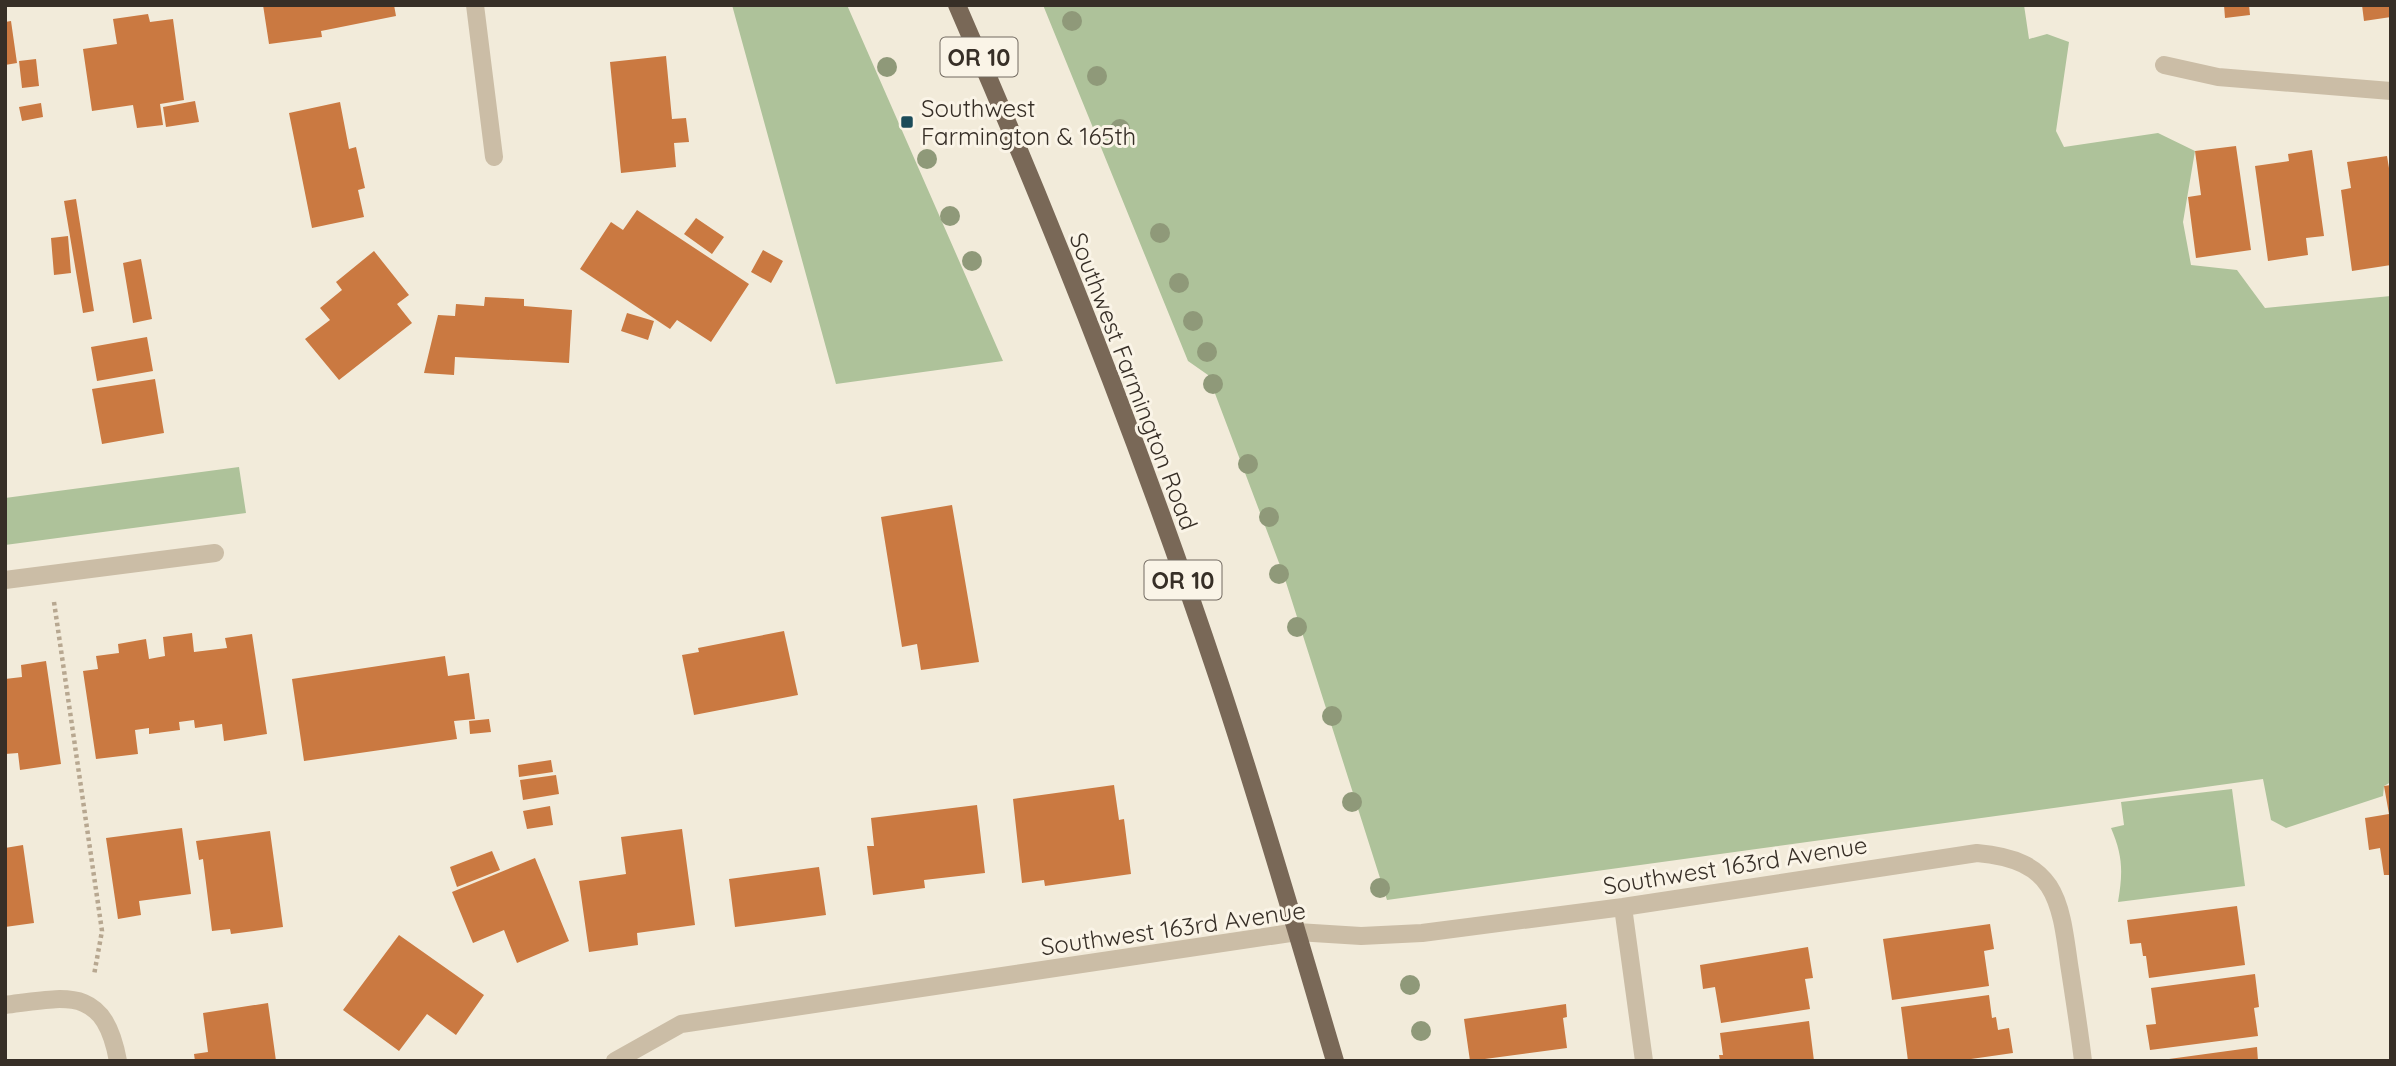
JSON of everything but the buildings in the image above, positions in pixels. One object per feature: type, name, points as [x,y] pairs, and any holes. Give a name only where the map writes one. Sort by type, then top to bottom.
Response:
[{"type":"main road","name":"Southwest Farmington Road","points":[[957,5],[1017,143],[1124,415],[1218,678],[1335,1061]]},
{"type":"street","points":[[475,5],[494,157]]},
{"type":"street","points":[[2164,65],[2218,77],[2391,92]]},
{"type":"street","points":[[5,580],[215,553]]},
{"type":"street","name":"Southwest 163rd Avenue","points":[[615,1061],[681,1024],[1297,932],[1361,936],[1422,933],[1623,907],[1977,853],[2021,863],[2034,872],[2056,895],[2061,911],[2083,1061]]},
{"type":"street","points":[[1623,907],[1644,1061]]},
{"type":"street","points":[[5,1005],[69,998],[88,1005],[98,1012],[109,1029],[118,1061]]},
{"type":"path","points":[[50,574],[102,931],[88,1005]]},
{"type":"green space","points":[[732,5],[847,5],[1003,361],[836,384]]},
{"type":"green space","points":[[1043,5],[2024,5],[2029,39],[2047,34],[2069,42],[2056,131],[2064,147],[2158,133],[2195,151],[2183,222],[2191,265],[2237,270],[2265,308],[2391,296],[2391,782],[2384,786],[2383,796],[2286,828],[2271,820],[2263,779],[1387,900],[1284,576],[1208,375],[1188,361]]},
{"type":"green space","points":[[239,467],[246,513],[5,545],[5,498]]},
{"type":"green space","points":[[2232,789],[2245,886],[2118,902],[2121,864],[2111,828],[2124,825],[2121,802]]},
{"type":"place","name":"Southwest Farmington & 165th","points":[[907,122]]}]
